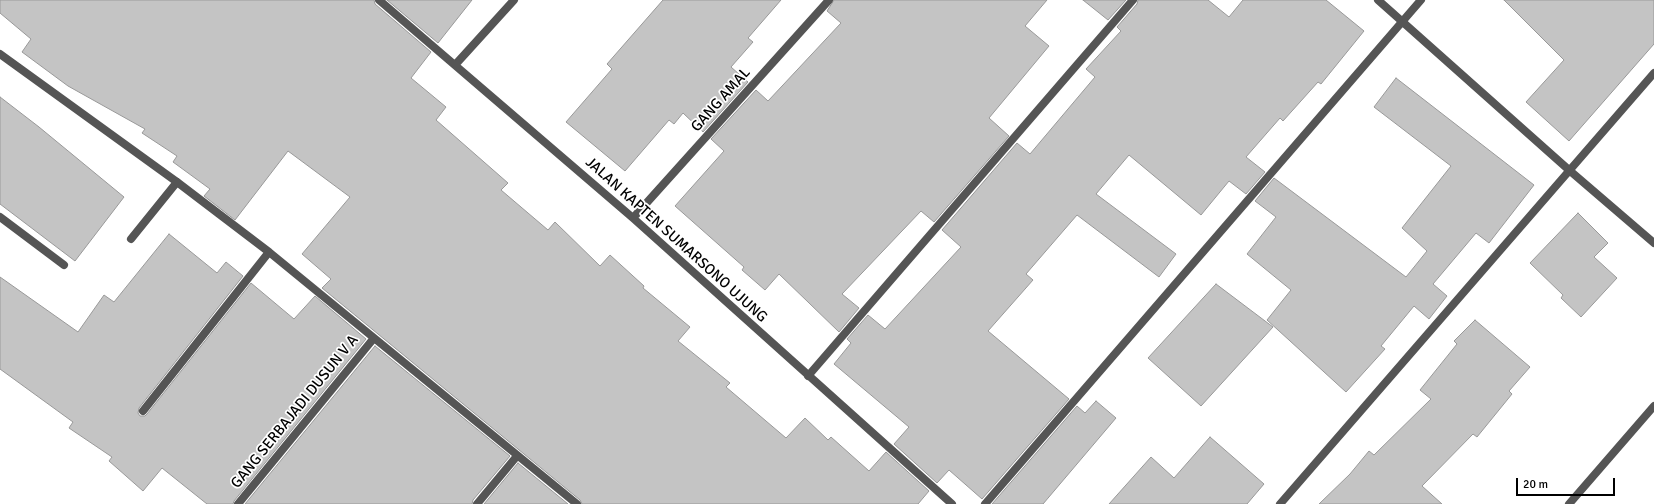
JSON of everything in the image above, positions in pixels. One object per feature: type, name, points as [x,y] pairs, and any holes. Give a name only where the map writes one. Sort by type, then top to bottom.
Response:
[{"type":"street","name":"JALAN KAPTEN SUMARSONO UJUNG","points":[[379,0],[633,218],[952,504]]},
{"type":"street","points":[[455,65],[514,0]]},
{"type":"street","name":"GANG AMAL","points":[[633,218],[829,0]]},
{"type":"street","points":[[808,376],[1133,0]]},
{"type":"street","points":[[1378,0],[1569,170],[1654,243]]},
{"type":"street","points":[[985,504],[1421,0]]},
{"type":"street","points":[[0,54],[177,182],[269,252],[577,504]]},
{"type":"street","points":[[1280,504],[1654,73]]},
{"type":"street","points":[[131,239],[177,182]]},
{"type":"street","points":[[0,217],[64,265]]},
{"type":"street","points":[[143,411],[269,252]]},
{"type":"street","name":"GANG SERBAJADI DUSUN V A","points":[[238,504],[374,338]]},
{"type":"street","points":[[1569,504],[1654,406]]},
{"type":"street","points":[[477,504],[517,456]]},
{"type":"building","points":[[0,0],[374,0],[375,4],[431,52],[411,78],[446,107],[436,120],[508,183],[501,190],[548,230],[555,222],[600,266],[610,255],[644,286],[643,288],[690,327],[678,341],[730,383],[726,387],[786,438],[805,418],[828,440],[831,437],[869,471],[886,452],[929,491],[918,504],[582,504],[580,500],[322,288],[331,279],[302,254],[350,197],[288,151],[235,220],[204,196],[210,189],[173,162],[177,156],[142,133],[145,129],[68,86],[22,52],[31,39],[0,13]]},
{"type":"building","points":[[387,0],[472,0],[438,43]]},
{"type":"building","points":[[663,0],[781,0],[748,38],[753,42],[731,67],[748,82],[703,132],[683,113],[674,124],[669,120],[625,171],[566,122],[612,69],[607,64]]},
{"type":"building","points":[[834,0],[1047,0],[1025,26],[1049,46],[989,118],[1009,136],[934,222],[921,211],[842,294],[859,308],[839,332],[779,274],[765,290],[742,270],[744,267],[675,206],[724,151],[711,139],[756,90],[768,101],[841,23],[827,11]]},
{"type":"building","points":[[1083,0],[1126,0],[1108,20]]},
{"type":"building","points":[[1138,0],[1208,0],[1229,17],[1243,0],[1326,0],[1364,31],[1321,84],[1318,82],[1283,121],[1280,118],[1246,157],[1265,172],[1246,194],[1229,181],[1201,215],[1129,155],[1096,194],[1176,254],[1159,277],[1077,215],[1026,274],[1033,280],[988,331],[1069,399],[982,499],[949,470],[937,483],[894,444],[909,427],[834,364],[851,343],[847,339],[868,315],[885,329],[961,247],[942,230],[1017,143],[1030,154],[1095,77],[1086,69],[1121,31],[1117,27],[1137,4]]},
{"type":"building","points":[[1504,0],[1654,0],[1654,44],[1569,141],[1526,102],[1564,60]]},
{"type":"building","points":[[1396,78],[1534,185],[1489,243],[1476,233],[1433,284],[1447,296],[1429,319],[1414,306],[1381,346],[1385,349],[1346,392],[1267,320],[1291,290],[1247,254],[1276,217],[1255,201],[1274,178],[1406,277],[1427,251],[1402,228],[1451,166],[1374,107]]},
{"type":"building","points":[[0,97],[124,197],[75,261],[0,204]]},
{"type":"building","points":[[1578,213],[1608,243],[1594,257],[1617,278],[1581,317],[1561,298],[1563,295],[1530,263]]},
{"type":"building","points":[[169,234],[217,273],[226,262],[243,276],[139,408],[138,413],[140,416],[145,416],[147,414],[251,283],[294,319],[315,296],[366,339],[233,504],[207,504],[162,468],[143,491],[109,461],[112,457],[69,428],[73,422],[0,369],[0,277],[78,332],[104,295],[114,302]]},
{"type":"building","points":[[1216,284],[1273,327],[1201,406],[1148,358]]},
{"type":"building","points":[[1475,320],[1530,367],[1509,391],[1512,394],[1477,437],[1473,434],[1422,486],[1442,504],[1319,504],[1350,474],[1369,451],[1374,455],[1431,399],[1420,390],[1457,344],[1454,341]]},
{"type":"building","points":[[375,346],[510,456],[473,500],[472,504],[245,504]]},
{"type":"building","points":[[1096,401],[1116,418],[1043,504],[992,504],[1077,406],[1085,413]]},
{"type":"building","points":[[1210,437],[1264,484],[1247,504],[1109,504],[1151,457],[1174,478]]},
{"type":"building","points":[[518,463],[568,504],[484,504]]}]
